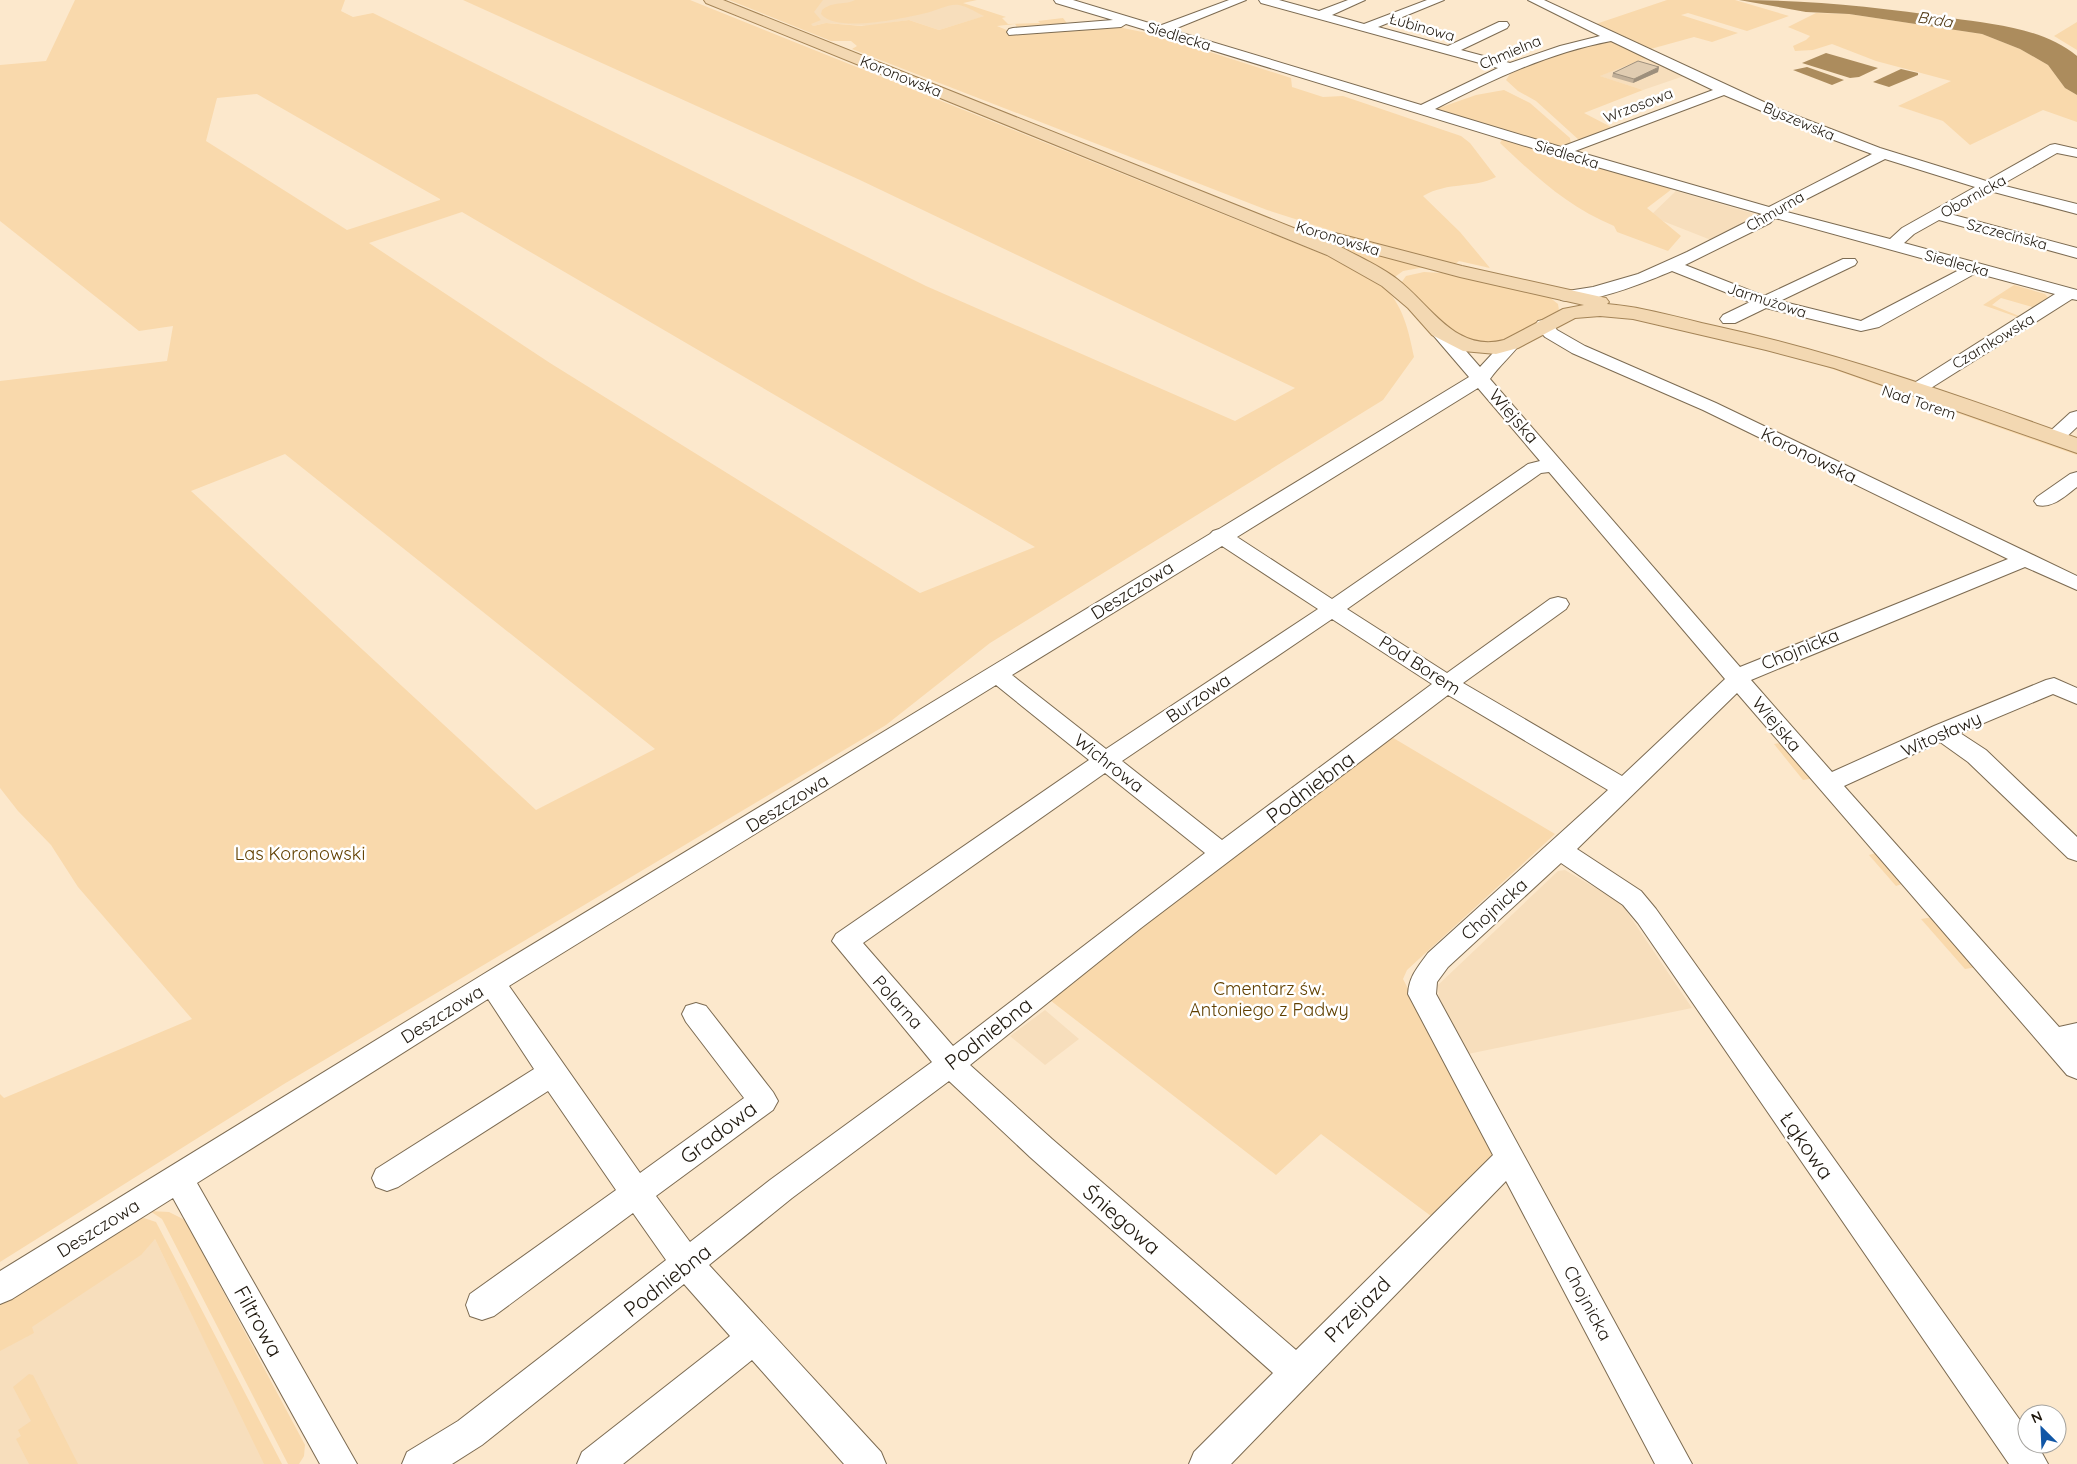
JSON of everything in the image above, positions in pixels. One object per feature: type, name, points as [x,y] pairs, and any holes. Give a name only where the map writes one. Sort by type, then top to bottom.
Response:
[{"type":"main road","name":"Koronowska","points":[[712,0],[1334,251],[1374,272],[1397,287],[1440,331]]},
{"type":"main road","name":"Koronowska","points":[[1091,152],[1314,232],[1460,272],[1545,291],[1562,302],[1564,307],[1560,313]]},
{"type":"main road","points":[[1397,287],[1398,277],[1413,271],[1460,272]]},
{"type":"main road","points":[[1560,313],[1593,301]]},
{"type":"main road","name":"Nad Torem","points":[[1593,301],[1623,307],[1642,315]]},
{"type":"main road","name":"Nad Torem","points":[[1560,313],[1594,309],[1642,315],[1806,353],[1917,389],[2077,446]]},
{"type":"main road","name":"Deszczowa","points":[[1511,344],[1560,313]]},
{"type":"main road","points":[[1440,331],[1459,343],[1470,347],[1496,348],[1511,344]]},
{"type":"main road","name":"Nad Torem","points":[[1761,344],[1791,357],[2077,458]]},
{"type":"street","name":"Siedlecka","points":[[1060,0],[1560,152],[1773,213],[2073,294]]},
{"type":"street","points":[[1160,30],[1240,0]]},
{"type":"street","name":"Łubinowa","points":[[1265,0],[1512,68]]},
{"type":"street","points":[[1320,15],[1359,0]]},
{"type":"street","points":[[1364,28],[1438,0]]},
{"type":"street","name":"Byszewska","points":[[1534,0],[1808,126],[1884,154],[2077,209]]},
{"type":"street","points":[[1013,32],[1134,22]]},
{"type":"street","points":[[1448,51],[1503,25]]},
{"type":"street","name":"Chmielna","points":[[1422,110],[1512,68],[1571,45],[1614,37]]},
{"type":"street","name":"Wrzosowa","points":[[1560,152],[1726,89]]},
{"type":"street","name":"Obornicka","points":[[1893,245],[1908,231],[1991,186],[2055,148],[2077,154]]},
{"type":"street","name":"Chmurna","points":[[1593,301],[1610,295],[1765,220],[1776,208],[1884,154]]},
{"type":"street","name":"Szczecińska","points":[[1938,215],[2077,252]]},
{"type":"street","points":[[1729,319],[1849,262]]},
{"type":"street","name":"Jarmużowa","points":[[1670,266],[1764,302],[1866,329],[1973,267]]},
{"type":"street","name":"Chmurna","points":[[1560,313],[1602,291],[1639,280]]},
{"type":"street","name":"Czarnkowska","points":[[1917,389],[2073,294]]},
{"type":"street","name":"Koronowska","points":[[1560,313],[1548,333],[1569,345],[1664,385],[2077,584]]},
{"type":"street","name":"Koronowska","points":[[1440,331],[1473,372],[1481,378]]},
{"type":"street","name":"Deszczowa","points":[[0,1289],[492,983],[1220,535],[1481,378],[1495,359],[1511,344]]},
{"type":"street","name":"Wiejska","points":[[1481,378],[1828,784],[2065,1037],[2077,1067]]},
{"type":"street","points":[[2054,438],[2077,418]]},
{"type":"street","name":"Burzowa","points":[[846,942],[1181,709],[1535,468],[1556,464]]},
{"type":"street","points":[[2044,500],[2077,478]]},
{"type":"street","name":"Pod Borem","points":[[1220,535],[1447,684],[1624,788]]},
{"type":"street","name":"Chojnicka","points":[[1674,1464],[1422,994],[1423,980],[1441,958],[1560,850],[1738,679],[1755,667],[2026,560]]},
{"type":"street","name":"Podniebna","points":[[420,1464],[470,1433],[688,1264],[781,1189],[950,1064],[1222,853],[1447,684],[1558,604]]},
{"type":"street","name":"Wichrowa","points":[[996,674],[1222,853]]},
{"type":"street","name":"Witosławy","points":[[1828,784],[1942,732],[2054,685],[2077,697]]},
{"type":"street","points":[[1942,732],[1977,756],[2077,852]]},
{"type":"street","name":"Łąkowa","points":[[1560,850],[1632,898],[1647,916],[2030,1464]]},
{"type":"street","name":"Polarna","points":[[846,942],[931,1039],[950,1064]]},
{"type":"street","points":[[492,983],[552,1073],[688,1264],[868,1464]]},
{"type":"street","name":"Gradowa","points":[[482,1305],[762,1101],[696,1014]]},
{"type":"street","name":"Śniegowa","points":[[950,1064],[1041,1148],[1296,1372]]},
{"type":"street","points":[[387,1178],[552,1073]]},
{"type":"street","name":"Przejazd","points":[[1207,1464],[1510,1158]]},
{"type":"street","name":"Filtrowa","points":[[178,1178],[339,1464]]},
{"type":"street","points":[[594,1464],[753,1338]]},
{"type":"shaded area","points":[[808,0],[974,0],[960,3],[985,16],[939,30],[909,20],[868,26],[826,23],[813,26],[805,22]]},
{"type":"shaded area","points":[[1653,58],[1687,75],[1643,90],[1599,76],[1641,60]]},
{"type":"shaded area","points":[[1676,191],[1758,215],[1711,240],[1650,216]]},
{"type":"shaded area","points":[[1565,870],[1621,903],[1692,1008],[1468,1054],[1439,998],[1438,985],[1558,871]]},
{"type":"shaded area","points":[[1045,1010],[1079,1039],[1045,1065],[1010,1036]]},
{"type":"shaded area","points":[[155,1239],[265,1464],[0,1464],[0,1334]]},
{"type":"green space","name":"Las Koronowski","points":[[75,0],[345,0],[341,11],[353,17],[373,13],[926,286],[1235,421],[1295,388],[860,180],[463,0],[690,0],[1332,258],[1359,271],[1383,286],[1396,301],[1407,328],[1414,357],[1383,400],[990,643],[886,725],[284,1084],[0,1262],[0,1094],[4,1098],[192,1019],[78,887],[51,845],[18,811],[0,788],[0,381],[167,361],[173,326],[139,331],[0,221],[0,65],[46,61]],"holes":[[[257,94],[440,199],[440,200],[347,230],[206,141],[217,98]],[[462,212],[1035,547],[920,593],[550,363],[369,243]],[[285,454],[655,749],[536,810],[191,491]]]},
{"type":"green space","points":[[729,0],[823,0],[814,12],[821,20],[811,24],[813,26],[826,23],[862,26],[909,20],[939,30],[984,16],[959,5],[947,6],[917,15],[857,24],[829,20],[821,14],[822,10],[830,5],[855,0],[977,0],[963,3],[1006,17],[1002,18],[1008,24],[1040,23],[1038,21],[1063,18],[1069,26],[1019,29],[1015,24],[997,26],[1009,31],[1124,25],[1123,28],[1157,35],[1291,78],[1292,87],[1323,97],[1343,96],[1461,136],[1470,143],[1496,177],[1479,183],[1442,188],[1423,196],[1460,232],[1490,268],[1459,261],[1454,265],[1364,241],[1267,210],[852,49],[857,46],[851,41],[831,41]]},
{"type":"green space","points":[[1667,0],[1735,0],[1789,16],[1747,31],[1688,13],[1681,15],[1738,33],[1712,42],[1694,37],[1647,50],[1593,25]]},
{"type":"green space","points":[[1816,13],[1849,14],[1982,34],[2020,49],[2048,65],[2065,88],[2077,95],[2077,122],[2043,110],[1970,145],[1943,121],[1898,106],[1951,81],[1876,61],[1832,44],[1813,50],[1795,51],[1793,46],[1810,36],[1788,27]]},
{"type":"green space","points":[[2077,22],[2077,50],[2054,36]]},
{"type":"green space","points":[[1604,42],[1616,42],[1653,58],[1641,60],[1600,76],[1643,90],[1584,113],[1613,128],[1579,140],[1536,101],[1518,91],[1506,80],[1510,74],[1556,52]]},
{"type":"green space","points":[[1504,90],[1530,103],[1570,138],[1571,144],[1558,146],[1436,109],[1476,95]]},
{"type":"green space","points":[[1503,138],[1672,189],[1647,208],[1681,236],[1668,251],[1617,232],[1614,226],[1582,210],[1553,190],[1500,143]]},
{"type":"green space","points":[[1263,217],[1425,267],[1403,271],[1392,279]]},
{"type":"green space","points":[[1424,272],[1443,273],[1548,296],[1558,304],[1559,310],[1505,343],[1461,341],[1401,283],[1406,276]]},
{"type":"green space","points":[[2014,285],[2045,294],[2050,300],[2036,308],[2001,298],[1992,305],[2019,316],[2017,317],[1983,305]]},
{"type":"green space","points":[[1786,351],[2077,449],[2077,455],[1787,353]]},
{"type":"green space","name":"Cmentarz św. Antoniego z Padwy","points":[[1390,736],[1555,834],[1407,970],[1403,979],[1496,1155],[1435,1219],[1321,1134],[1276,1175],[1046,997]]},
{"type":"green space","points":[[1786,742],[1815,778],[1803,780],[1774,744]]},
{"type":"green space","points":[[1876,853],[1905,883],[1896,886],[1869,855]]},
{"type":"green space","points":[[1933,917],[1977,967],[1965,969],[1921,919]]},
{"type":"green space","points":[[150,1211],[169,1212],[185,1220],[305,1445],[304,1456],[299,1464],[288,1464],[162,1219]]},
{"type":"green space","points":[[144,1218],[156,1222],[282,1464],[264,1464],[155,1239],[141,1255],[32,1327],[34,1333],[0,1351],[0,1302],[137,1219]]},
{"type":"green space","points":[[29,1374],[33,1375],[78,1464],[29,1464],[16,1439],[21,1436],[18,1430],[31,1421],[13,1387]]},
{"type":"water","name":"Brda","points":[[1739,0],[1793,1],[1872,7],[1984,23],[2033,33],[2049,39],[2077,56],[2077,95],[2065,88],[2048,65],[2020,49],[1982,34],[1849,14],[1806,12]]},
{"type":"water","points":[[1826,53],[1878,68],[1859,77],[1850,78],[1802,63]]},
{"type":"water","points":[[1807,67],[1844,80],[1832,85],[1793,70]]},
{"type":"water","points":[[1901,69],[1918,73],[1918,75],[1889,87],[1873,82]]},
{"type":"building","points":[[1638,61],[1659,67],[1634,79],[1613,73]]}]
